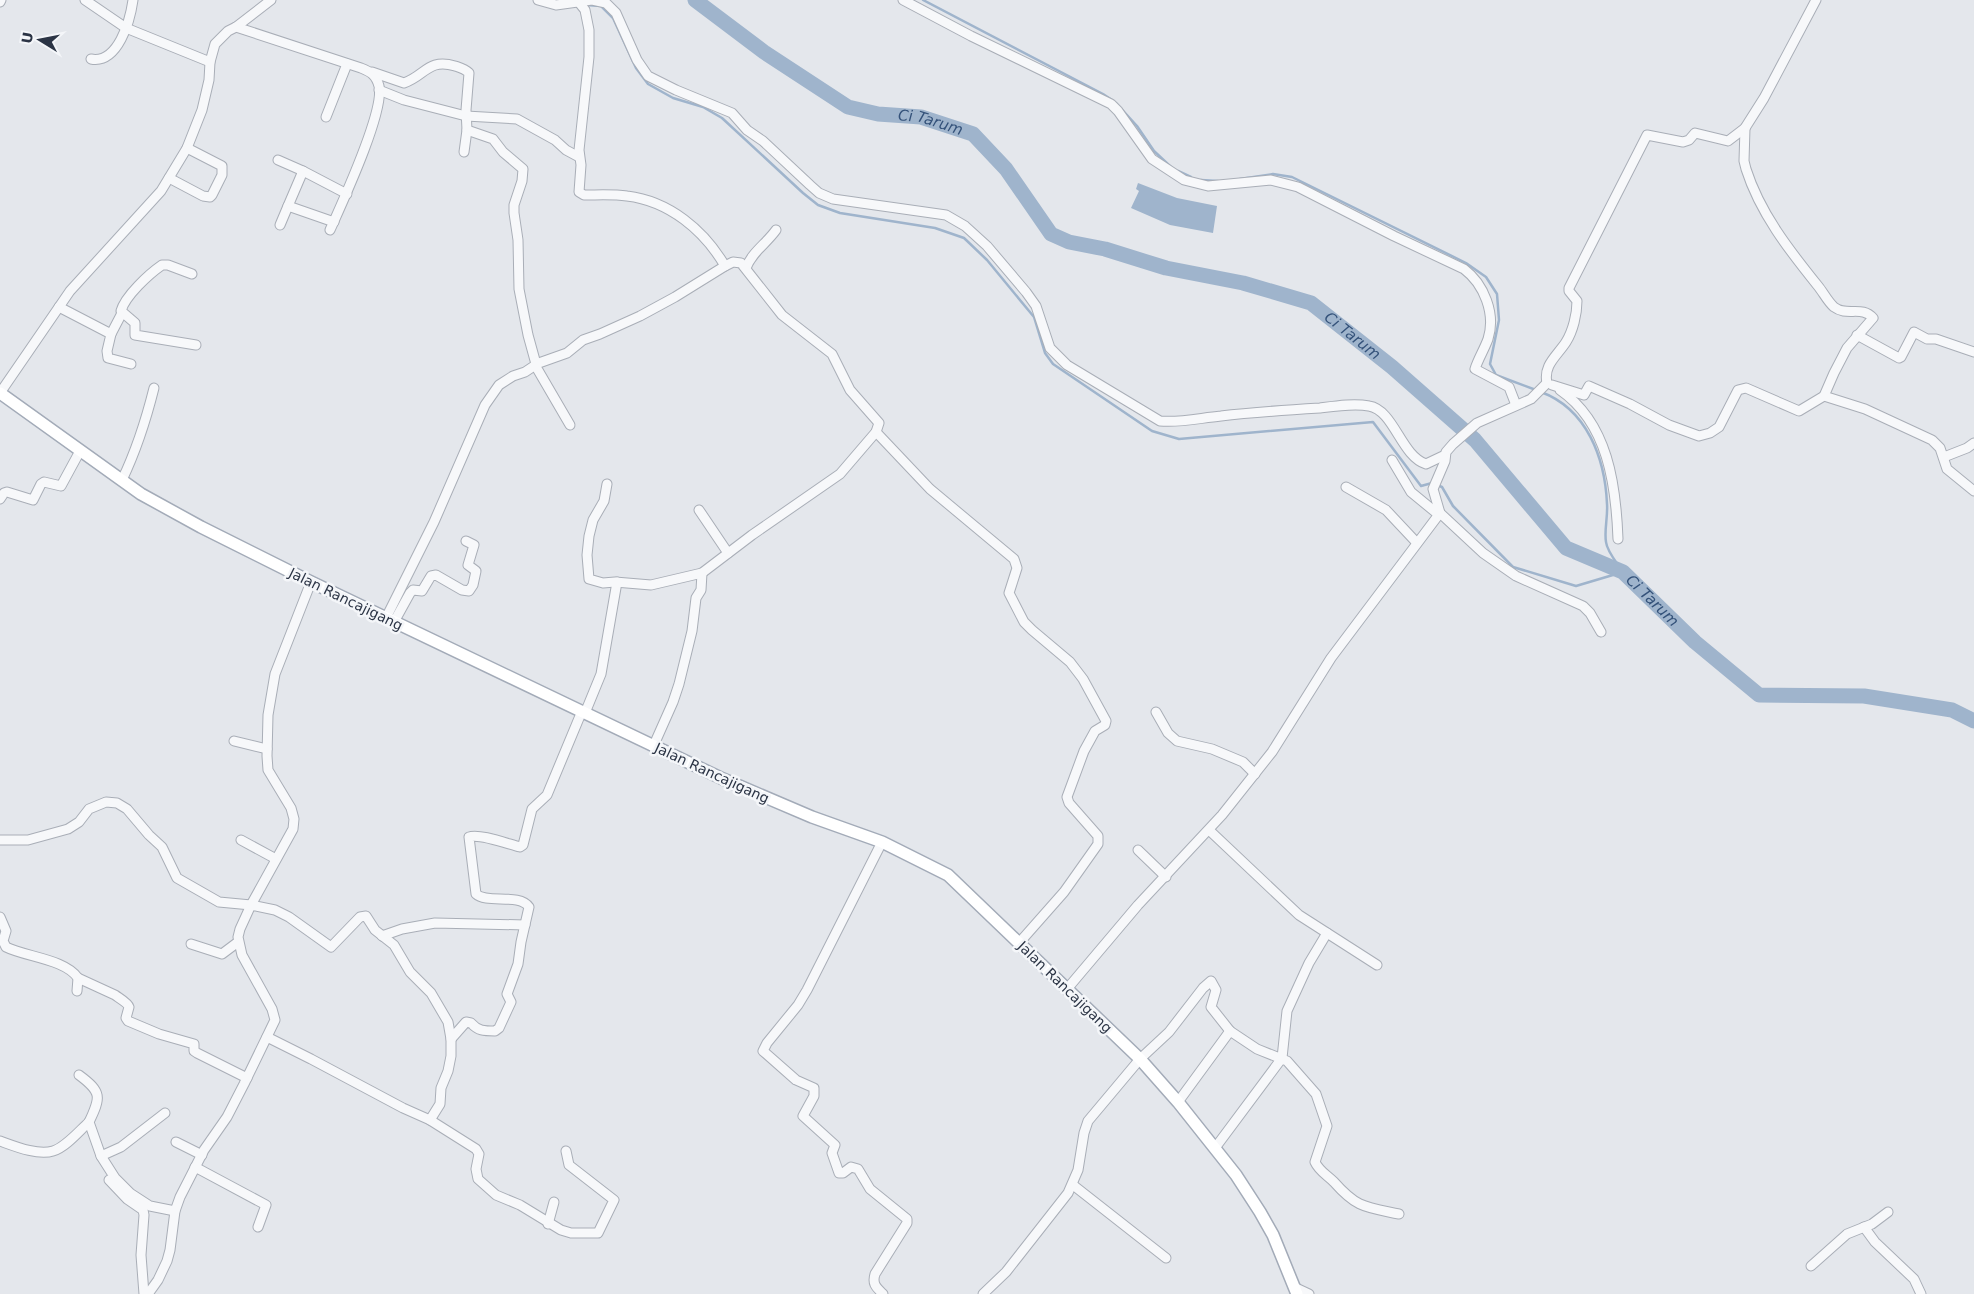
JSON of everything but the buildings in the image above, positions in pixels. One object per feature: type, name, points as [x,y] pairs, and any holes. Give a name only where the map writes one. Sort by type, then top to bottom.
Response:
[{"type":"main road","name":"Jalan Rancajigang","points":[[0,393],[142,494],[201,527],[653,747],[783,806],[882,842],[948,874],[1140,1059],[1178,1102],[1215,1148],[1260,1212],[1273,1236],[1296,1290]]},
{"type":"street","points":[[85,0],[126,28],[210,62]]},
{"type":"street","points":[[91,59],[98,60],[108,56],[126,28],[133,0]]},
{"type":"street","points":[[0,393],[70,291],[161,191],[186,148],[202,110],[215,44],[228,31],[271,0]]},
{"type":"street","points":[[538,0],[556,5],[602,2],[611,7],[616,13],[637,60],[648,76],[676,90],[732,113],[747,130],[763,141],[819,193],[833,199],[946,215],[965,226],[987,246],[1036,306],[1050,348],[1067,365],[1160,421],[1174,422],[1244,413],[1348,405],[1371,406],[1386,416],[1399,438],[1418,461],[1426,464],[1445,455]]},
{"type":"street","points":[[903,0],[971,36],[1111,104],[1152,159],[1184,180],[1208,186],[1271,180],[1288,183],[1464,269],[1471,274],[1481,288],[1489,310],[1489,334],[1477,365],[1511,388],[1516,405]]},
{"type":"street","points":[[1618,538],[1617,501],[1607,456],[1596,431],[1573,402],[1548,384],[1546,370],[1566,342],[1575,318],[1577,301],[1569,291],[1569,288],[1647,135],[1682,142],[1689,140],[1695,133],[1700,133],[1728,141],[1745,128],[1764,98],[1816,0]]},
{"type":"street","points":[[581,2],[581,7],[585,10],[589,30],[589,57],[579,157],[581,165],[578,189],[580,193],[627,196],[661,206],[701,232],[725,266]]},
{"type":"street","points":[[236,27],[404,83],[430,66],[438,64],[464,69],[469,72],[470,77],[466,96],[467,130],[464,152]]},
{"type":"street","points":[[326,117],[347,64]]},
{"type":"street","points":[[288,206],[332,226],[348,194],[375,116],[379,90],[372,72]]},
{"type":"street","points":[[379,90],[404,100],[466,116],[517,119],[555,140],[579,157]]},
{"type":"street","points":[[1548,384],[1584,395],[1589,386],[1630,404],[1670,425],[1699,436],[1710,433],[1719,427],[1738,390],[1742,388],[1746,388],[1799,412],[1824,396],[1847,348],[1873,318],[1862,311],[1844,312],[1833,306],[1763,211],[1744,161],[1745,128]]},
{"type":"street","points":[[467,130],[493,139],[503,152],[523,169],[522,182],[514,206],[518,240],[519,289],[535,364],[570,426]]},
{"type":"street","points":[[169,178],[203,196],[209,197],[212,194],[222,175],[222,166],[186,148]]},
{"type":"street","points":[[278,160],[348,194]]},
{"type":"street","points":[[280,225],[303,171]]},
{"type":"street","points":[[746,268],[753,253],[776,230]]},
{"type":"street","points":[[390,620],[485,405],[500,385],[513,376],[525,372],[535,364],[566,353],[583,340],[647,312],[691,288],[725,266],[739,262],[746,268],[782,315],[832,354],[850,390],[879,423],[876,432],[840,474],[702,573],[651,585],[617,582],[608,584],[591,581],[588,573],[589,536],[593,520],[604,501],[608,484]]},
{"type":"street","points":[[131,364],[108,358],[107,351],[111,334],[127,300],[139,285],[162,265],[168,265],[192,274]]},
{"type":"street","points":[[59,307],[111,334]]},
{"type":"street","points":[[122,313],[135,323],[135,335],[196,345]]},
{"type":"street","points":[[1857,335],[1899,358],[1914,332],[1927,339],[1936,339],[1974,352]]},
{"type":"street","points":[[1439,514],[1433,489],[1445,455],[1452,444],[1477,423],[1533,398],[1548,384]]},
{"type":"street","points":[[122,480],[142,429],[154,388]]},
{"type":"street","points":[[1824,396],[1865,409],[1932,440],[1940,448],[1947,469],[1974,491]]},
{"type":"street","points":[[876,432],[930,488],[1014,559],[1017,568],[1009,593],[1024,622],[1070,662],[1088,686],[1106,721],[1106,725],[1093,734],[1084,751],[1067,797],[1068,802],[1098,836],[1098,844],[1064,892],[1019,944]]},
{"type":"street","points":[[1944,457],[1967,448],[1974,442]]},
{"type":"street","points":[[0,499],[7,492],[33,500],[41,484],[44,482],[61,486],[80,450]]},
{"type":"street","points":[[1392,460],[1411,492],[1483,553],[1516,576],[1578,602],[1602,632]]},
{"type":"street","points":[[1346,487],[1386,510],[1417,543]]},
{"type":"street","points":[[699,510],[728,553]]},
{"type":"street","points":[[1067,989],[1138,905],[1209,830],[1255,774],[1295,717],[1331,658],[1439,514]]},
{"type":"street","points":[[390,620],[410,593],[413,590],[422,591],[431,576],[436,575],[462,590],[469,591],[476,571],[468,564],[474,545],[466,541]]},
{"type":"street","points":[[653,747],[679,684],[692,631],[696,598],[701,590],[702,573]]},
{"type":"street","points":[[148,1294],[158,1280],[166,1261],[170,1250],[175,1211],[195,1167],[227,1117],[274,1020],[274,1013],[242,955],[238,942],[240,929],[251,905],[293,826],[286,798],[268,770],[267,749],[270,697],[273,680],[311,582]]},
{"type":"street","points":[[451,1039],[466,1022],[479,1029],[495,1031],[499,1028],[511,1002],[506,994],[518,964],[529,907],[527,904],[484,898],[476,894],[468,838],[472,836],[480,837],[523,846],[532,809],[547,795],[601,674],[617,582]]},
{"type":"street","points":[[1156,712],[1168,733],[1177,741],[1212,749],[1243,762],[1255,774]]},
{"type":"street","points":[[234,741],[267,749]]},
{"type":"street","points":[[0,840],[28,840],[68,829],[79,822],[89,809],[106,802],[117,803],[127,809],[162,847],[176,878],[215,901],[275,910],[289,917],[331,947],[363,916],[367,916],[373,928],[391,942],[410,972],[426,987],[438,1003],[448,1022],[452,1056],[441,1088],[440,1104],[430,1120]]},
{"type":"street","points":[[1209,830],[1299,915],[1377,964]]},
{"type":"street","points":[[242,840],[276,859]]},
{"type":"street","points":[[882,842],[807,990],[763,1051],[796,1080],[814,1088],[814,1096],[803,1116],[835,1145],[832,1153],[840,1173],[851,1167],[858,1169],[870,1190],[908,1220],[873,1278],[874,1285],[883,1294]]},
{"type":"street","points":[[1138,850],[1166,877]]},
{"type":"street","points":[[0,917],[6,931],[3,941],[6,947],[20,954],[47,959],[78,978],[115,995],[130,1007],[126,1018],[128,1021],[159,1034],[194,1044],[194,1051],[197,1053],[247,1078]]},
{"type":"street","points":[[382,936],[402,929],[435,923],[525,926]]},
{"type":"street","points":[[1215,1148],[1282,1058],[1287,1011],[1308,963],[1326,933]]},
{"type":"street","points":[[191,944],[222,954],[238,942]]},
{"type":"street","points":[[77,991],[78,978]]},
{"type":"street","points":[[983,1294],[1015,1260],[1062,1203],[1073,1184],[1078,1170],[1086,1125],[1140,1059],[1169,1032],[1202,988],[1211,981],[1216,988],[1211,1007],[1230,1031],[1257,1050],[1282,1058],[1292,1066],[1316,1094],[1326,1121],[1326,1129],[1315,1161],[1316,1164],[1343,1194],[1357,1203],[1369,1208],[1399,1214]]},
{"type":"street","points":[[1178,1102],[1230,1031]]},
{"type":"street","points":[[267,1037],[311,1058],[402,1108],[430,1120],[478,1151],[476,1172],[480,1183],[496,1195],[520,1205],[548,1224],[565,1232],[598,1233],[614,1201],[613,1198],[569,1165],[566,1151]]},
{"type":"street","points":[[0,1141],[22,1149],[54,1151],[89,1122],[96,1108],[97,1097],[90,1084],[78,1075]]},
{"type":"street","points":[[101,1156],[121,1147],[165,1113]]},
{"type":"street","points":[[89,1122],[101,1156],[111,1173],[130,1192],[152,1207],[175,1211]]},
{"type":"street","points":[[176,1142],[202,1155]]},
{"type":"street","points":[[195,1167],[266,1205],[267,1207],[258,1227]]},
{"type":"street","points":[[109,1180],[127,1200],[143,1210],[141,1255],[144,1294]]},
{"type":"street","points":[[1073,1184],[1166,1258]]},
{"type":"street","points":[[548,1224],[554,1202]]},
{"type":"street","points":[[1811,1266],[1847,1234],[1878,1220],[1888,1212]]},
{"type":"street","points":[[1864,1227],[1875,1242],[1914,1279],[1921,1294]]},
{"type":"street","points":[[1296,1290],[1309,1294]]},
{"type":"water","points":[[1138,183],[1177,198],[1217,206],[1213,233],[1170,225],[1131,208],[1139,191],[1136,189]]},
{"type":"waterway","name":"Ci Tarum","points":[[695,0],[764,52],[848,107],[878,114],[921,117],[973,134],[1006,169],[1051,234],[1069,242],[1105,249],[1166,268],[1243,283],[1311,303],[1392,367],[1475,440],[1566,548],[1623,572],[1695,642],[1759,695],[1864,696],[1952,710],[1974,721]]},
{"type":"waterway","points":[[923,0],[1112,100]]},
{"type":"waterway","points":[[586,5],[601,6],[613,18],[636,68],[648,84],[673,98],[703,107],[722,118],[818,205],[840,213],[935,228],[964,238],[987,260],[1034,317],[1045,353],[1053,364],[1152,431],[1179,439],[1373,422],[1421,486],[1432,483],[1442,487],[1453,506],[1513,567],[1576,586],[1623,572],[1610,554],[1607,546],[1605,533],[1607,509],[1605,487],[1602,469],[1590,437],[1582,423],[1570,410],[1557,400],[1541,392]]},
{"type":"waterway","points":[[1116,103],[1137,126],[1154,151],[1171,167]]},
{"type":"waterway","points":[[1178,171],[1191,177]]},
{"type":"waterway","points":[[1240,179],[1273,174],[1292,177],[1466,263],[1486,277],[1497,294],[1499,320],[1490,364],[1496,375],[1536,390]]},
{"type":"waterway","points":[[1201,180],[1218,181]]}]
